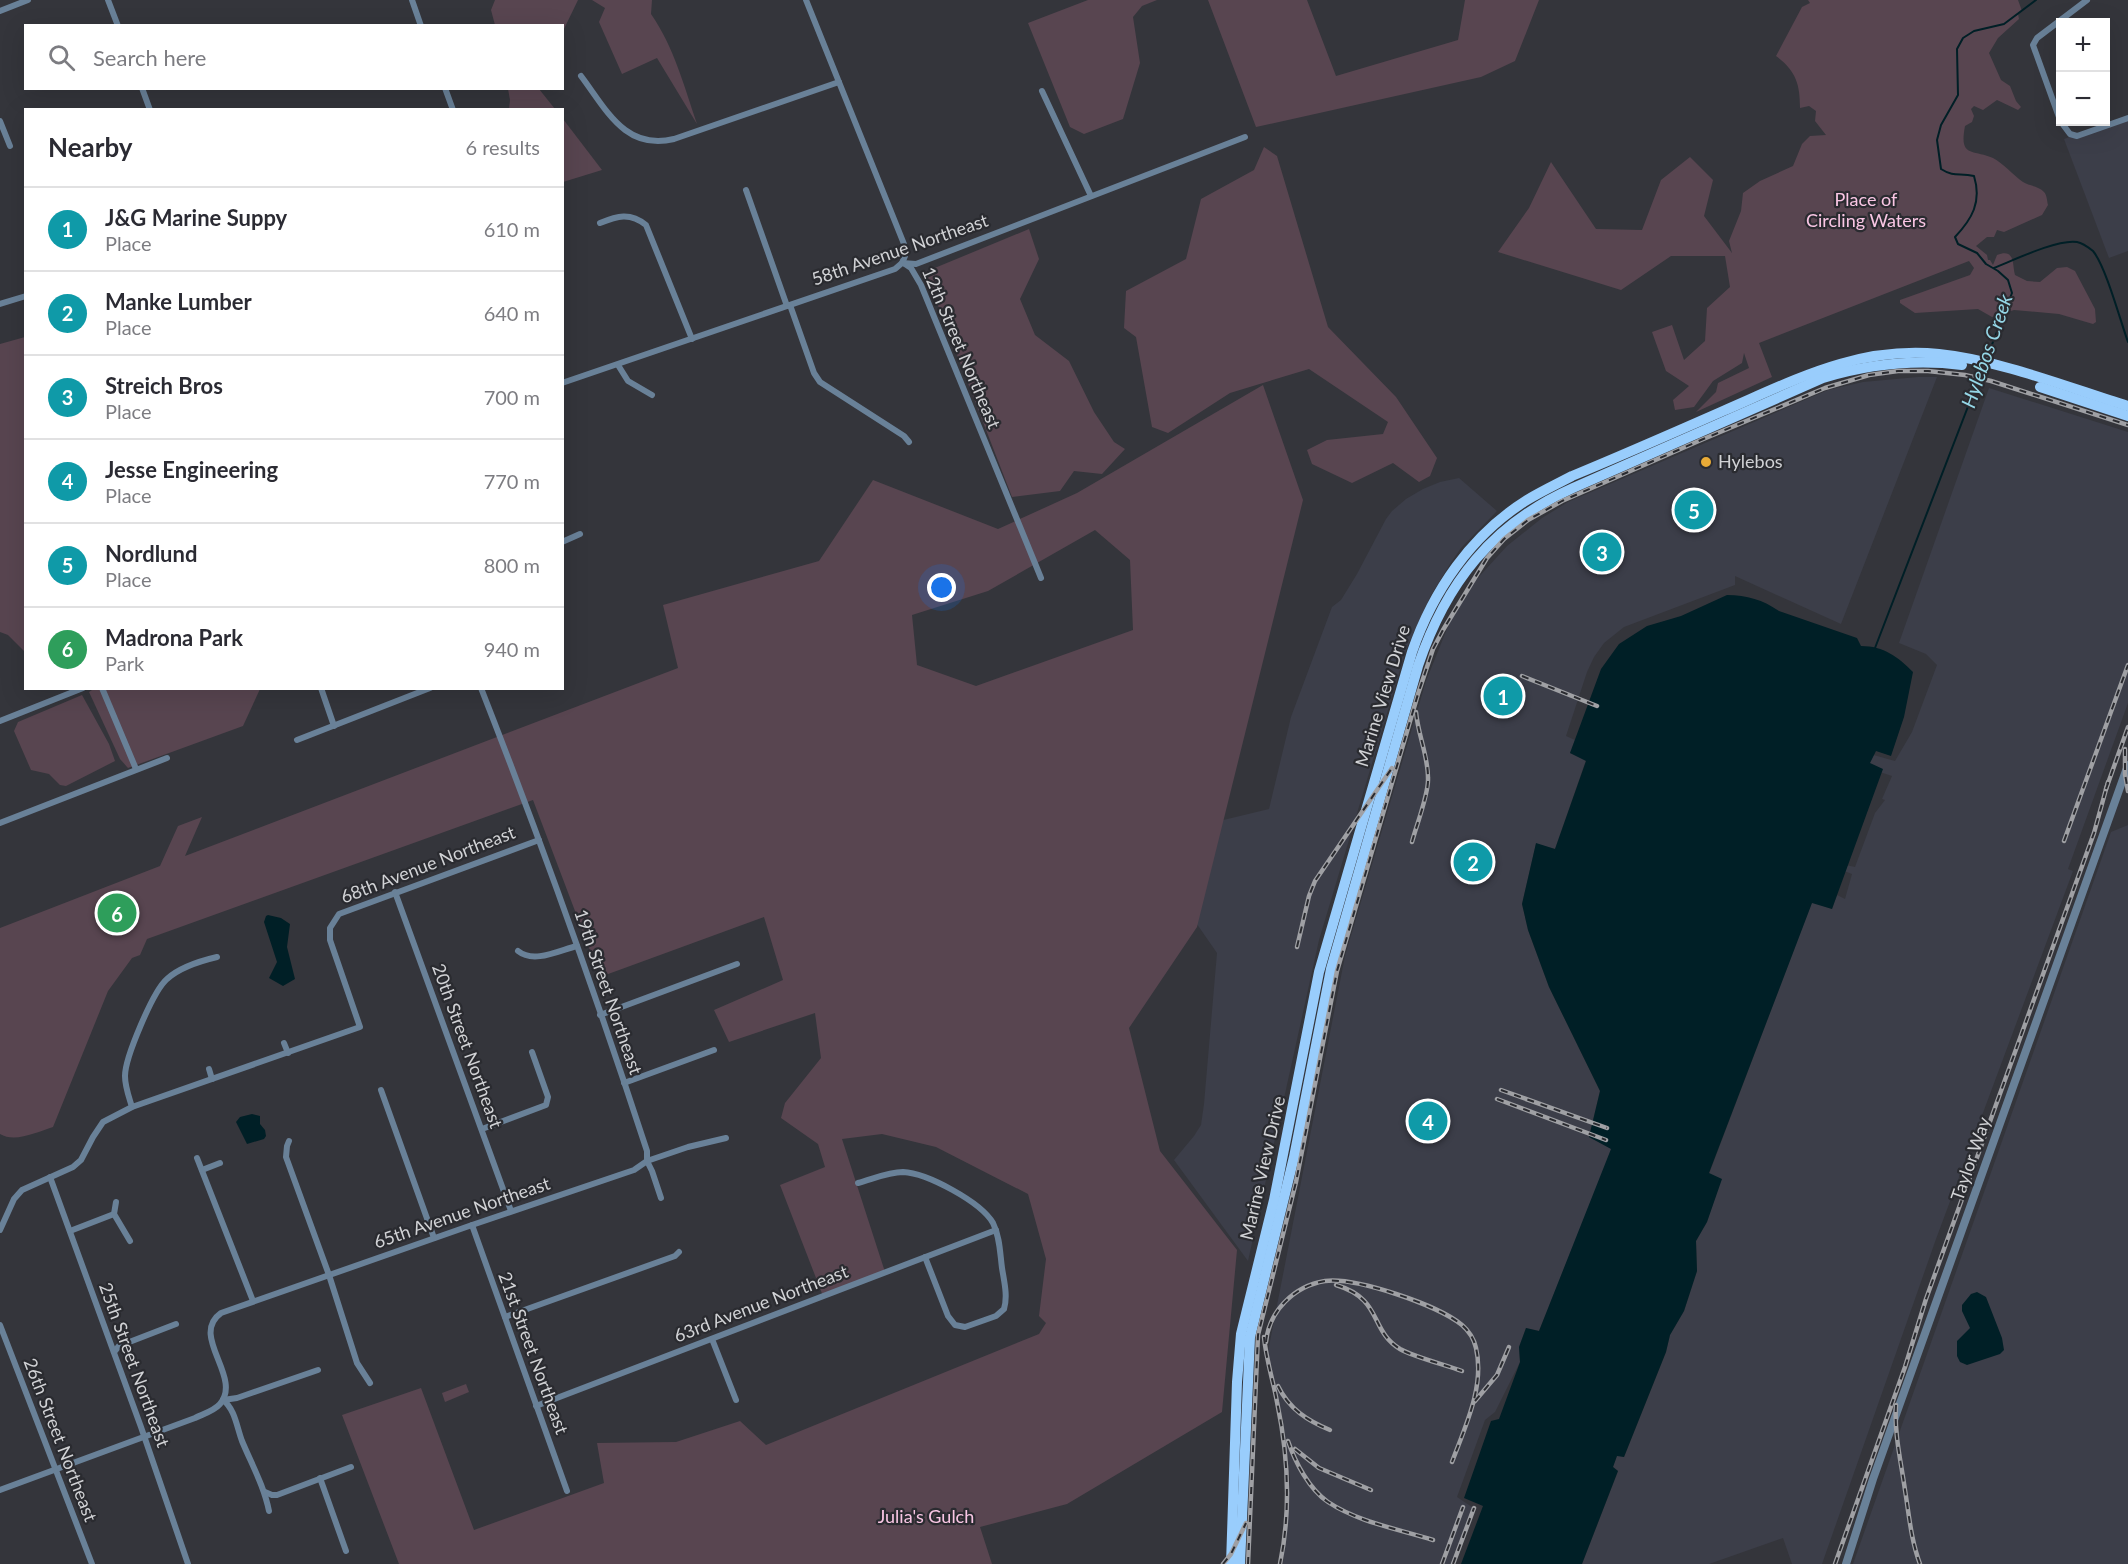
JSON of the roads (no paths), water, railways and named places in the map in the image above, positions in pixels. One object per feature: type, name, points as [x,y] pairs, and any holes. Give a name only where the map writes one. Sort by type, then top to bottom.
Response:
[{"type":"main road","name":"Marine View Drive","points":[[1231,1564],[1237,1382],[1241,1334],[1274,1200],[1319,972],[1412,652],[1431,606],[1460,562],[1484,535],[1509,513],[1540,492],[1821,368],[1867,357],[1903,353],[1940,354],[2128,406]]},
{"type":"main road","name":"Marine View Drive","points":[[1240,1564],[1250,1338],[1294,1157],[1333,963],[1418,666],[1434,623],[1449,595],[1462,574],[1491,541],[1550,498],[1810,383],[1845,371],[1897,362],[1969,363]]},
{"type":"main road","name":"Marine View Drive","points":[[1996,369],[2128,416]]},
{"type":"street","points":[[0,11],[28,0]]},
{"type":"street","points":[[108,0],[116,24]]},
{"type":"street","points":[[412,0],[420,24]]},
{"type":"street","name":"12th Street Northeast","points":[[806,0],[904,244],[905,256],[902,263],[911,268],[921,285],[1041,578]]},
{"type":"street","points":[[2056,107],[2033,45],[2037,38],[2087,0]]},
{"type":"street","points":[[581,76],[621,128],[634,136],[654,141],[674,139],[839,82]]},
{"type":"street","points":[[143,90],[149,108]]},
{"type":"street","points":[[446,90],[452,108]]},
{"type":"street","points":[[1042,91],[1091,196]]},
{"type":"street","points":[[2110,125],[2128,118]]},
{"type":"street","points":[[0,121],[10,146]]},
{"type":"street","points":[[2064,126],[2072,135],[2083,135],[2107,126]]},
{"type":"street","name":"58th Avenue Northeast","points":[[564,382],[895,269],[902,263],[916,264],[1245,137]]},
{"type":"street","points":[[746,190],[764,236],[778,285],[814,373],[822,386],[904,436],[909,442]]},
{"type":"street","points":[[600,223],[624,215],[646,225],[692,339]]},
{"type":"street","points":[[0,304],[24,297]]},
{"type":"street","points":[[618,364],[628,381],[652,395]]},
{"type":"street","points":[[564,541],[580,534]]},
{"type":"street","points":[[0,721],[77,690]]},
{"type":"street","points":[[103,690],[136,769]]},
{"type":"street","points":[[322,690],[334,726]]},
{"type":"street","points":[[297,740],[425,690]]},
{"type":"street","name":"19th Street Northeast","points":[[482,690],[577,946],[647,1151],[646,1161],[652,1171],[661,1198]]},
{"type":"street","points":[[0,823],[167,758]]},
{"type":"street","name":"Taylor Way","points":[[1846,1564],[1873,1479],[2128,765]]},
{"type":"street","name":"68th Avenue Northeast","points":[[288,1053],[360,1027],[330,940],[332,923],[336,917],[395,892],[539,840]]},
{"type":"street","name":"20th Street Northeast","points":[[395,892],[511,1211]]},
{"type":"street","points":[[518,951],[523,955],[539,956],[577,946]]},
{"type":"street","points":[[132,1107],[126,1084],[126,1065],[160,987],[180,970],[217,957]]},
{"type":"street","points":[[600,1015],[738,964]]},
{"type":"street","points":[[0,1230],[18,1194],[27,1186],[73,1167],[81,1160],[103,1122],[132,1107],[288,1053],[284,1042]]},
{"type":"street","points":[[624,1083],[714,1050]]},
{"type":"street","points":[[482,1130],[546,1105],[548,1097],[532,1052]]},
{"type":"street","points":[[209,1069],[212,1079]]},
{"type":"street","points":[[381,1090],[434,1238]]},
{"type":"street","name":"65th Avenue Northeast","points":[[223,1400],[226,1383],[212,1338],[211,1324],[221,1313],[634,1170],[646,1161],[691,1146],[726,1138]]},
{"type":"street","points":[[289,1141],[286,1156],[329,1275],[357,1363],[370,1383]]},
{"type":"street","points":[[197,1158],[253,1301]]},
{"type":"street","points":[[202,1170],[220,1163]]},
{"type":"street","points":[[858,1183],[897,1172],[922,1176],[976,1205],[989,1218],[996,1230],[1006,1293],[1005,1306],[996,1316],[965,1327],[955,1325],[948,1316],[925,1257]]},
{"type":"street","name":"25th Street Northeast","points":[[50,1177],[189,1564]]},
{"type":"street","points":[[116,1202],[114,1214],[130,1241]]},
{"type":"street","points":[[70,1231],[114,1214]]},
{"type":"street","name":"21st Street Northeast","points":[[472,1225],[567,1491]]},
{"type":"street","name":"63rd Avenue Northeast","points":[[536,1406],[996,1230]]},
{"type":"street","points":[[505,1317],[675,1256],[679,1252]]},
{"type":"street","points":[[114,1352],[119,1346],[176,1324]]},
{"type":"street","name":"26th Street Northeast","points":[[0,1326],[92,1564]]},
{"type":"street","points":[[711,1339],[736,1400]]},
{"type":"street","points":[[0,1490],[207,1413],[223,1400],[237,1398],[318,1370]]},
{"type":"street","points":[[223,1400],[231,1408],[243,1445],[265,1492],[269,1511]]},
{"type":"street","points":[[265,1492],[277,1495],[351,1467]]},
{"type":"street","points":[[320,1478],[346,1551]]},
{"type":"water","points":[[1727,595],[1761,601],[1779,611],[1857,638],[1861,646],[1884,650],[1896,657],[1913,672],[1904,717],[1891,756],[1876,751],[1870,763],[1883,769],[1832,909],[1812,903],[1709,1173],[1722,1179],[1707,1222],[1696,1241],[1697,1271],[1684,1311],[1670,1335],[1666,1352],[1624,1457],[1617,1456],[1613,1467],[1618,1471],[1582,1564],[1461,1564],[1483,1506],[1464,1498],[1491,1421],[1499,1419],[1520,1362],[1519,1347],[1526,1328],[1539,1331],[1611,1149],[1589,1137],[1600,1091],[1549,987],[1528,930],[1522,904],[1536,843],[1555,849],[1586,761],[1570,753],[1601,669],[1619,644],[1647,626],[1681,616]]},
{"type":"water","points":[[268,915],[281,918],[290,924],[287,947],[295,979],[283,986],[269,978],[277,962],[264,922]]},
{"type":"water","points":[[252,1114],[260,1116],[260,1124],[266,1136],[264,1139],[247,1144],[236,1122],[240,1117]]},
{"type":"water","points":[[1977,1292],[1986,1297],[2002,1338],[2004,1350],[2000,1354],[1967,1365],[1960,1362],[1957,1356],[1957,1341],[1970,1328],[1962,1311],[1962,1305],[1971,1294]]},
{"type":"waterway","name":"Hylebos Creek","points":[[1986,360],[2012,293],[2008,280],[1986,264],[1977,253],[1958,244],[1955,237],[1974,210],[1976,185],[1974,176],[1954,174],[1941,169],[1937,140],[1941,125],[1958,95],[1957,49],[1963,38],[1974,31],[2004,24],[2036,0]]},
{"type":"waterway","points":[[1994,268],[2058,244],[2069,242],[2083,244],[2093,251],[2103,269],[2128,342]]},
{"type":"waterway","name":"Hylebos Creek","points":[[1875,648],[1984,365]]},
{"type":"railway","points":[[1248,1564],[1258,1335],[1296,1182],[1337,971],[1433,649],[1487,558],[1504,539],[1528,520],[1562,501],[1825,388],[1869,375],[1898,371],[1965,375],[1991,381],[2128,425]]},
{"type":"railway","points":[[2064,841],[2128,665]]},
{"type":"railway","points":[[1522,676],[1597,706]]},
{"type":"railway","points":[[1412,842],[1428,785],[1426,761],[1416,712]]},
{"type":"railway","points":[[2106,789],[2128,727]]},
{"type":"railway","points":[[2125,749],[2128,791]]},
{"type":"railway","points":[[1297,947],[1309,896],[1315,881],[1392,768]]},
{"type":"railway","points":[[1835,1564],[1905,1367],[1926,1299],[2094,833],[2108,782]]},
{"type":"railway","points":[[1501,1090],[1607,1128]]},
{"type":"railway","points":[[1497,1099],[1606,1140]]},
{"type":"railway","points":[[1266,1342],[1272,1320],[1285,1302],[1303,1288],[1325,1281],[1356,1283],[1376,1288],[1416,1301],[1450,1317],[1471,1335],[1478,1362],[1476,1392],[1468,1421],[1452,1462]]},
{"type":"railway","points":[[1336,1285],[1361,1298],[1369,1306],[1390,1341],[1400,1349],[1462,1371]]},
{"type":"railway","points":[[1264,1337],[1281,1422],[1286,1462],[1286,1524],[1280,1564]]},
{"type":"railway","points":[[1475,1401],[1497,1375],[1509,1347]]},
{"type":"railway","points":[[1278,1386],[1293,1408],[1314,1423],[1330,1430]]},
{"type":"railway","points":[[1896,1405],[1898,1447],[1914,1546],[1920,1564]]},
{"type":"railway","points":[[1288,1441],[1303,1474],[1321,1497],[1328,1502],[1365,1520],[1433,1540]]},
{"type":"railway","points":[[1295,1449],[1319,1468],[1371,1490]]},
{"type":"railway","points":[[1442,1564],[1463,1507]]},
{"type":"railway","points":[[1453,1564],[1474,1508]]},
{"type":"railway","points":[[1223,1564],[1231,1554],[1246,1523]]},
{"type":"place","name":"Hylebos","points":[[1706,462]]},
{"type":"place","name":"Nordlund","points":[[1694,510]]},
{"type":"place","name":"Streich Bros","points":[[1602,552]]},
{"type":"place","name":"J&G Marine Suppy","points":[[1503,696]]},
{"type":"place","name":"Manke Lumber","points":[[1473,862]]},
{"type":"place","name":"Madrona Park","points":[[117,913]]},
{"type":"place","name":"Jesse Engineering","points":[[1428,1121]]},
{"type":"park label","name":"Place of Circling Waters","points":[[1866,210]]},
{"type":"park label","name":"Julia's Gulch","points":[[926,1517]]}]
